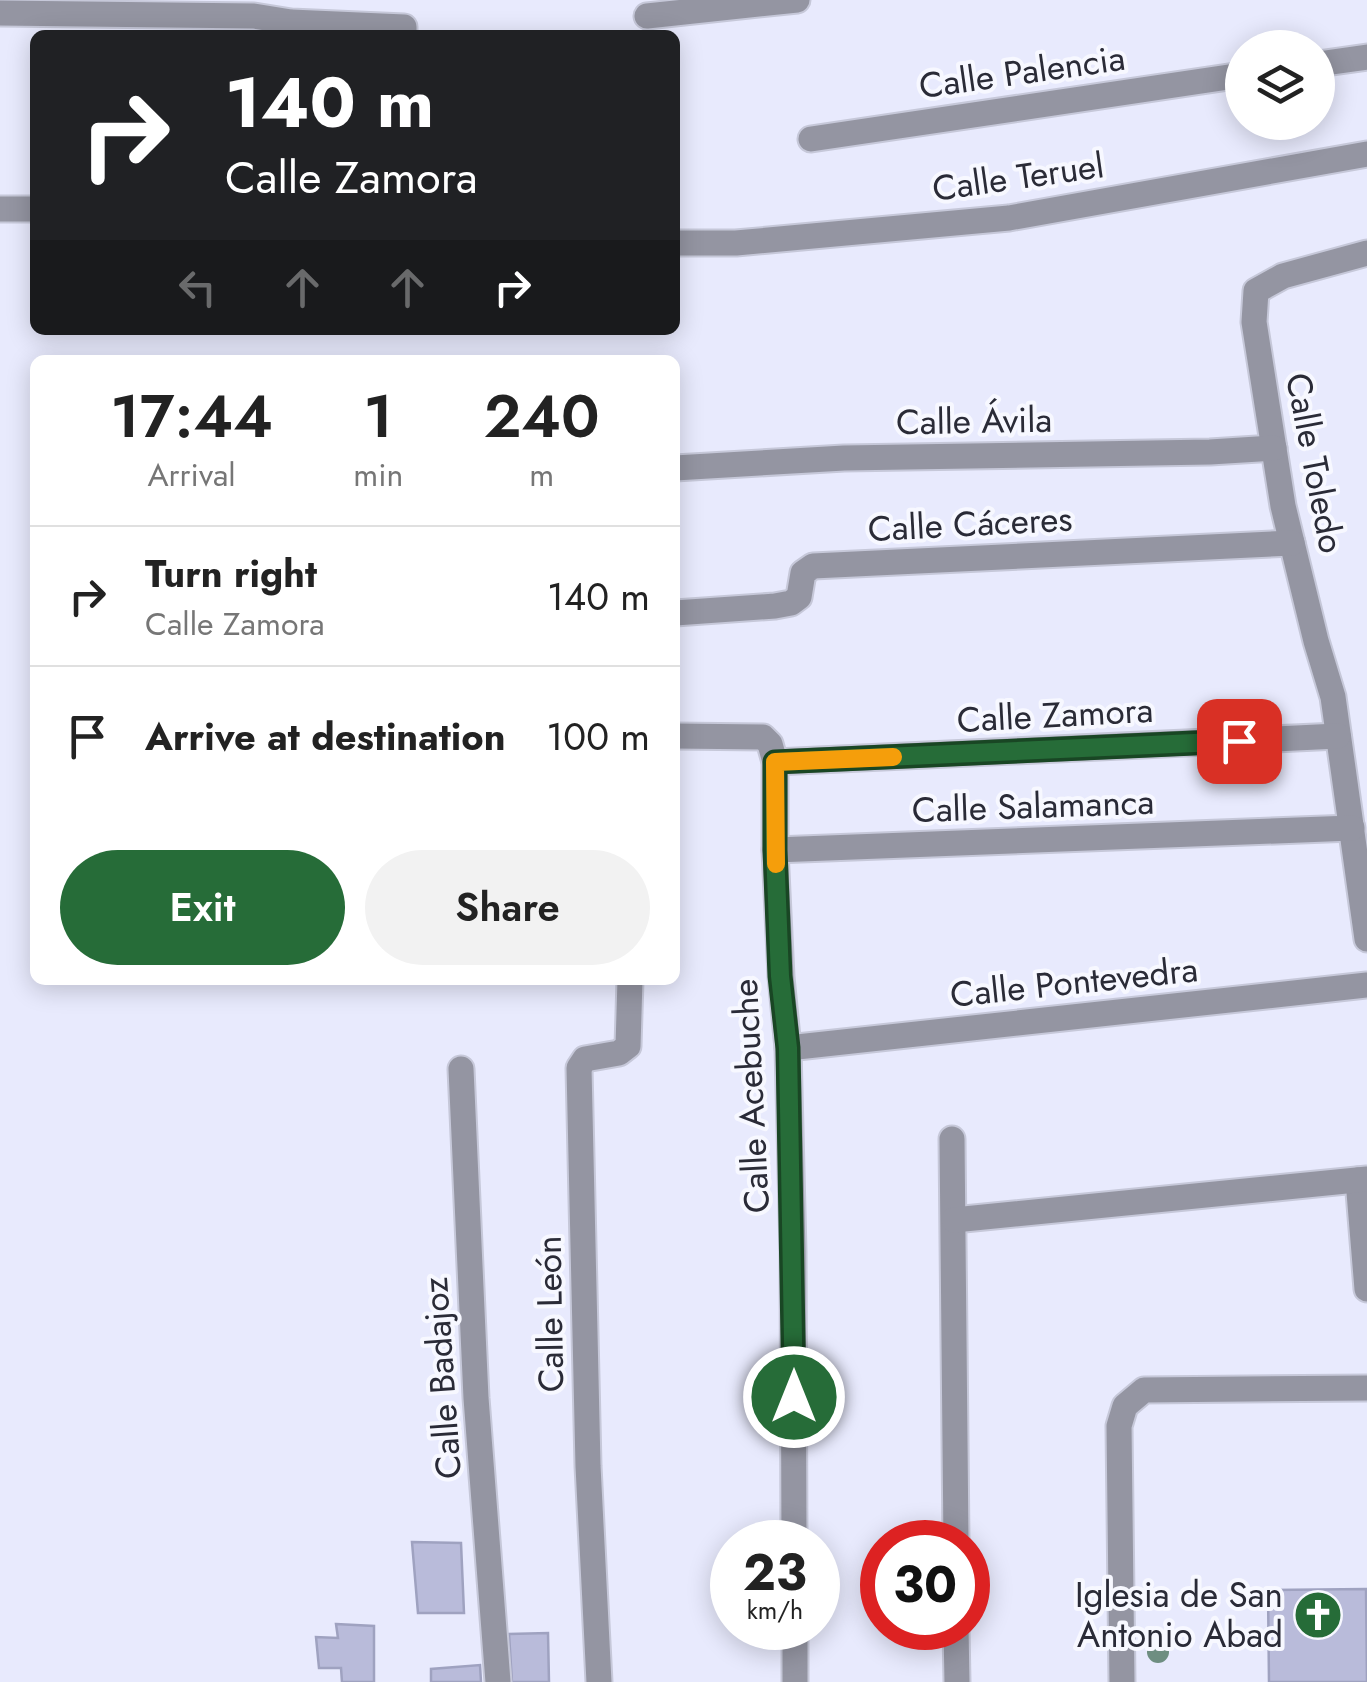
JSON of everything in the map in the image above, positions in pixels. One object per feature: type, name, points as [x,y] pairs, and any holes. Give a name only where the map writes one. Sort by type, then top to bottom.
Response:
[{"type":"street","points":[[647,16],[797,0]]},
{"type":"street","points":[[0,12],[254,16],[404,30]]},
{"type":"street","points":[[1335,62],[1367,57]]},
{"type":"street","name":"Calle Palencia","points":[[811,138],[1225,78]]},
{"type":"street","name":"Calle Teruel","points":[[680,242],[736,243],[1009,218],[1367,154]]},
{"type":"street","points":[[0,209],[30,209]]},
{"type":"street","name":"Calle Toledo","points":[[1367,254],[1284,276],[1256,291],[1254,322],[1283,506],[1333,697],[1367,939]]},
{"type":"street","name":"Calle Ávila","points":[[680,468],[844,458],[1274,448]]},
{"type":"street","name":"Calle Cáceres","points":[[680,613],[791,602],[799,598],[803,574],[813,566],[1292,543]]},
{"type":"street","points":[[680,736],[763,738],[770,744],[775,762]]},
{"type":"street","name":"Calle Zamora","points":[[775,762],[1338,736]]},
{"type":"street","name":"Calle Acebuche","points":[[775,762],[780,976],[788,1048],[794,1520]]},
{"type":"street","name":"Calle Salamanca","points":[[775,850],[1352,828]]},
{"type":"street","name":"Calle León","points":[[599,1682],[588,1466],[578,1068],[585,1059],[619,1054],[628,1046],[630,985]]},
{"type":"street","name":"Calle Pontevedra","points":[[788,1048],[1367,985]]},
{"type":"street","name":"Calle Badajoz","points":[[461,1070],[476,1398],[498,1682]]},
{"type":"street","points":[[952,1139],[956,1520]]},
{"type":"street","points":[[954,1220],[1363,1180],[1367,1290]]},
{"type":"street","points":[[1122,1682],[1119,1426],[1125,1406],[1144,1390],[1367,1388]]},
{"type":"street","points":[[794,1650],[795,1682]]},
{"type":"street","points":[[956,1650],[957,1682]]},
{"type":"building","points":[[412,1542],[461,1543],[464,1613],[418,1613]]},
{"type":"building","name":"Iglesia de San Antonio Abad","points":[[1366,1589],[1367,1682],[1269,1682],[1268,1590]]},
{"type":"building","points":[[336,1624],[374,1626],[374,1682],[342,1682],[341,1668],[319,1668],[316,1637],[338,1638]]},
{"type":"building","points":[[548,1633],[549,1682],[512,1682],[509,1634]]},
{"type":"building","points":[[480,1665],[481,1682],[431,1682],[431,1669]]},
{"type":"slow traffic","points":[[776,864],[775,762],[893,757]]},
{"type":"place","name":"Iglesia de San Antonio Abad","points":[[1318,1615]]},
{"type":"route","points":[[794,1397],[788,1048],[780,976],[775,762],[1239,741]]}]
